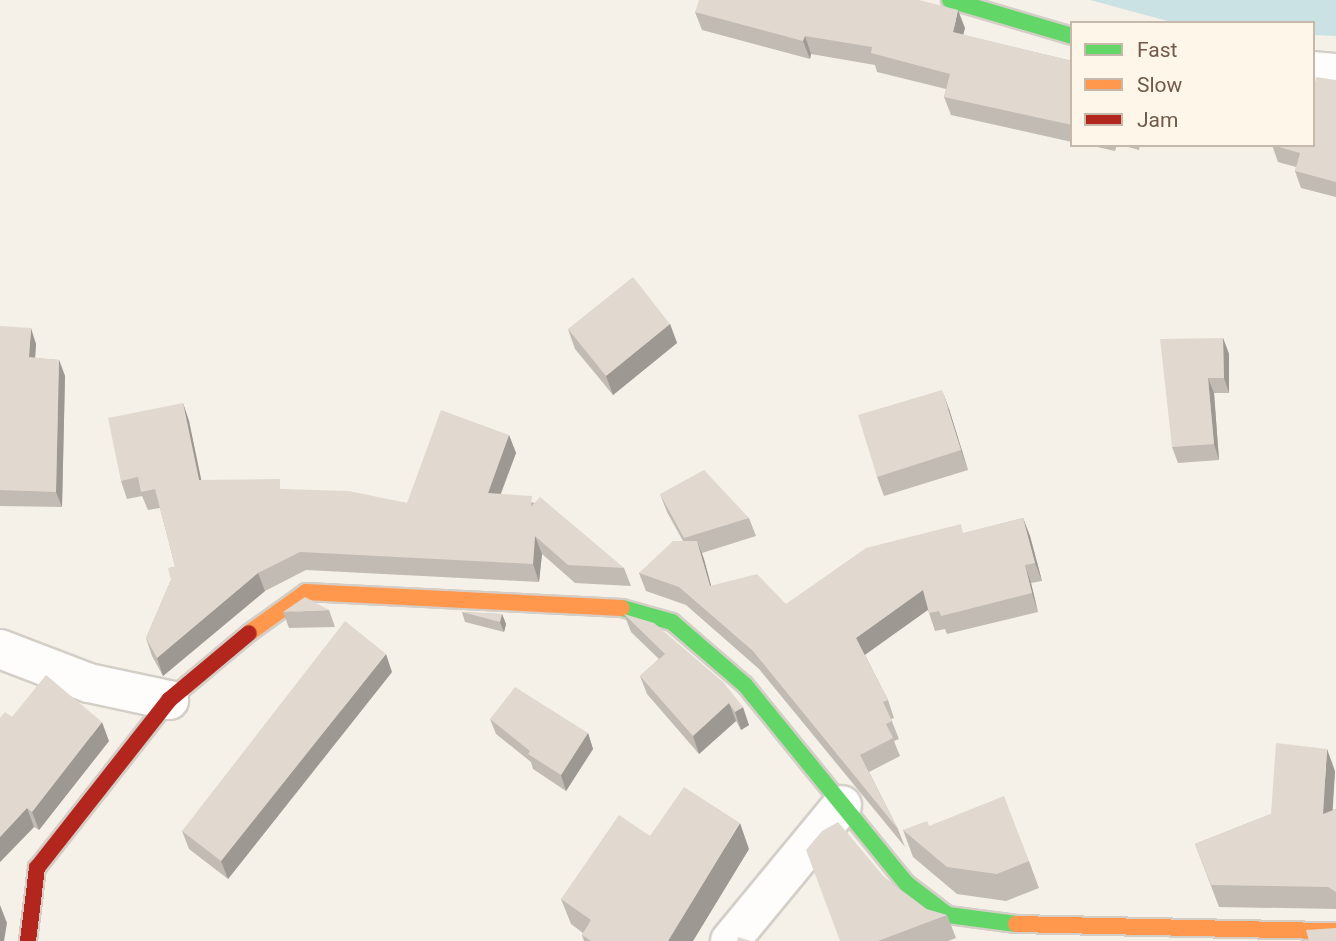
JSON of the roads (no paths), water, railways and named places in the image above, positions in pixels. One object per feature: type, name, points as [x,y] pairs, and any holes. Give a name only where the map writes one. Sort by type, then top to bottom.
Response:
[{"type":"street","points":[[950,0],[1070,35]]},
{"type":"street","points":[[1315,71],[1336,74]]},
{"type":"street","points":[[28,941],[37,868],[169,700],[279,608],[306,592],[628,608],[672,622],[745,685],[907,884],[948,915],[1029,926],[1336,931]]},
{"type":"street","points":[[0,649],[89,683],[169,700]]},
{"type":"street","points":[[730,941],[842,805]]},
{"type":"water","points":[[1090,0],[1336,0],[1336,36],[1315,35],[1315,21],[1168,21]]}]
